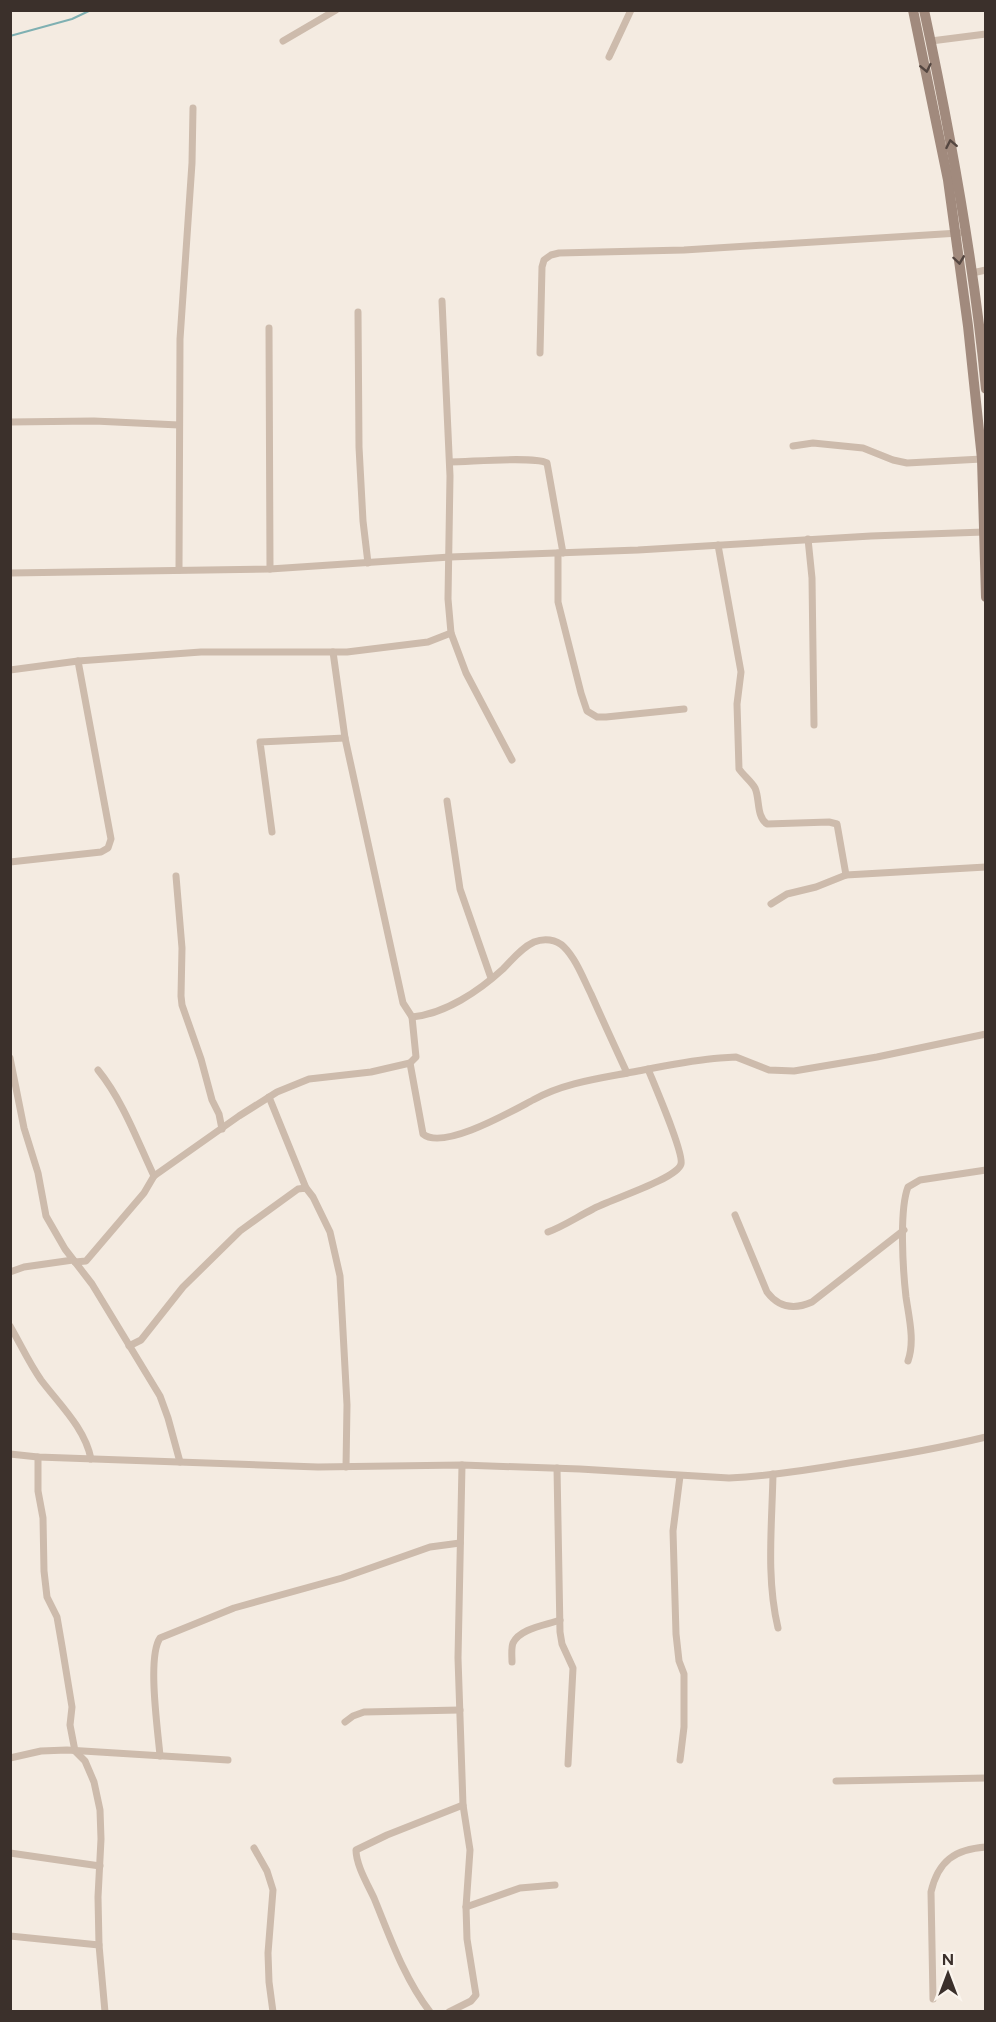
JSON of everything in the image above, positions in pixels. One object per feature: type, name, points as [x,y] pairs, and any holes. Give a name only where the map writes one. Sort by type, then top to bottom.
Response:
[{"type":"main road","points":[[913,10],[948,180],[972,273],[986,389]]},
{"type":"main road","points":[[924,10],[960,192],[961,233],[984,484],[986,597]]},
{"type":"street","points":[[283,41],[336,10]]},
{"type":"street","points":[[609,57],[631,10]]},
{"type":"street","points":[[931,41],[986,34]]},
{"type":"street","points":[[179,570],[180,339],[192,163],[193,108]]},
{"type":"street","points":[[540,353],[542,267],[544,260],[551,255],[961,233]]},
{"type":"street","points":[[972,273],[986,270]]},
{"type":"street","points":[[442,301],[450,462],[448,599],[451,633],[466,673],[512,760]]},
{"type":"street","points":[[358,312],[359,447],[368,563]]},
{"type":"street","points":[[269,328],[270,569]]},
{"type":"street","points":[[10,422],[94,421],[179,425]]},
{"type":"street","points":[[793,446],[813,443],[863,448],[907,463],[982,459]]},
{"type":"street","points":[[450,462],[540,460],[547,463],[561,553],[558,602],[587,711],[597,717],[606,717],[684,709]]},
{"type":"street","points":[[10,573],[270,569],[450,557],[984,532]]},
{"type":"street","points":[[808,539],[812,595],[814,725]]},
{"type":"street","points":[[718,545],[741,672],[737,704],[739,769],[751,781],[756,791],[761,816],[767,824],[829,822],[837,824],[846,875]]},
{"type":"street","points":[[10,670],[78,661],[201,652],[333,652],[428,642],[451,633]]},
{"type":"street","points":[[10,1272],[24,1267],[86,1261],[144,1193],[154,1176],[285,1087],[309,1079],[371,1072],[410,1063],[416,1057],[412,1017],[403,1003],[345,738],[333,652]]},
{"type":"street","points":[[10,862],[98,852],[108,848],[110,844],[111,839],[78,661]]},
{"type":"street","points":[[272,832],[260,742],[345,738]]},
{"type":"street","points":[[447,801],[460,889],[491,978]]},
{"type":"street","points":[[771,904],[787,894],[846,875],[986,867]]},
{"type":"street","points":[[176,876],[182,948],[182,1005],[222,1129]]},
{"type":"street","points":[[412,1017],[428,1016],[443,1011],[491,978],[532,944],[543,940],[558,942],[578,968],[627,1073]]},
{"type":"street","points":[[410,1063],[423,1134],[431,1139],[477,1128],[509,1114],[534,1099],[569,1085],[596,1078],[702,1059],[736,1057],[765,1069],[794,1071],[877,1057],[986,1034]]},
{"type":"street","points":[[10,1058],[24,1128],[38,1173],[43,1208],[59,1241],[85,1273],[165,1407],[180,1462]]},
{"type":"street","points":[[548,1232],[621,1196],[657,1183],[679,1168],[681,1160],[677,1144],[648,1069]]},
{"type":"street","points":[[98,1070],[112,1088],[123,1108],[154,1176]]},
{"type":"street","points":[[269,1097],[306,1188],[313,1197],[330,1232],[340,1276],[347,1405],[346,1467]]},
{"type":"street","points":[[219,1114],[231,1122]]},
{"type":"street","points":[[908,1361],[912,1343],[904,1280],[904,1203],[910,1184],[920,1180],[986,1170]]},
{"type":"street","points":[[129,1346],[141,1340],[183,1287],[240,1231],[298,1189],[306,1188]]},
{"type":"street","points":[[735,1215],[767,1292],[773,1300],[788,1307],[804,1306],[812,1302],[904,1230]]},
{"type":"street","points":[[10,1326],[25,1355],[72,1419],[89,1449],[91,1459]]},
{"type":"street","points":[[10,1454],[38,1457],[318,1467],[462,1465],[557,1468],[729,1478],[773,1474],[935,1448],[986,1437]]},
{"type":"street","points":[[38,1457],[38,1491],[43,1518],[47,1597],[57,1617],[72,1707],[70,1725],[75,1751],[85,1761],[97,1790],[101,1839],[98,1897],[99,1945],[105,2012]]},
{"type":"street","points":[[449,2012],[471,2001],[476,1995],[466,1939],[470,1850],[463,1806],[458,1658],[462,1465]]},
{"type":"street","points":[[557,1468],[560,1620],[562,1644],[573,1668],[568,1764]]},
{"type":"street","points":[[773,1474],[771,1565],[773,1609],[778,1628]]},
{"type":"street","points":[[680,1476],[673,1531],[676,1634],[679,1661],[684,1674],[684,1727],[680,1760]]},
{"type":"street","points":[[160,1756],[154,1690],[156,1654],[160,1638],[234,1608],[342,1578],[430,1547],[460,1543]]},
{"type":"street","points":[[512,1662],[513,1645],[518,1637],[530,1630],[560,1620]]},
{"type":"street","points":[[345,1722],[364,1712],[460,1710]]},
{"type":"street","points":[[10,1758],[41,1751],[75,1751],[228,1760]]},
{"type":"street","points":[[836,1781],[986,1778]]},
{"type":"street","points":[[430,2012],[408,1977],[362,1870],[356,1850],[430,1817],[463,1806]]},
{"type":"street","points":[[933,1999],[931,1892],[934,1880],[940,1867],[953,1855],[967,1848],[986,1847]]},
{"type":"street","points":[[254,1848],[267,1870],[273,1890],[268,1943],[269,1982],[273,2012]]},
{"type":"street","points":[[10,1853],[100,1866]]},
{"type":"street","points":[[466,1907],[520,1888],[555,1884]]},
{"type":"street","points":[[10,1936],[99,1945]]},
{"type":"waterway","points":[[10,36],[72,19],[91,10]]}]
